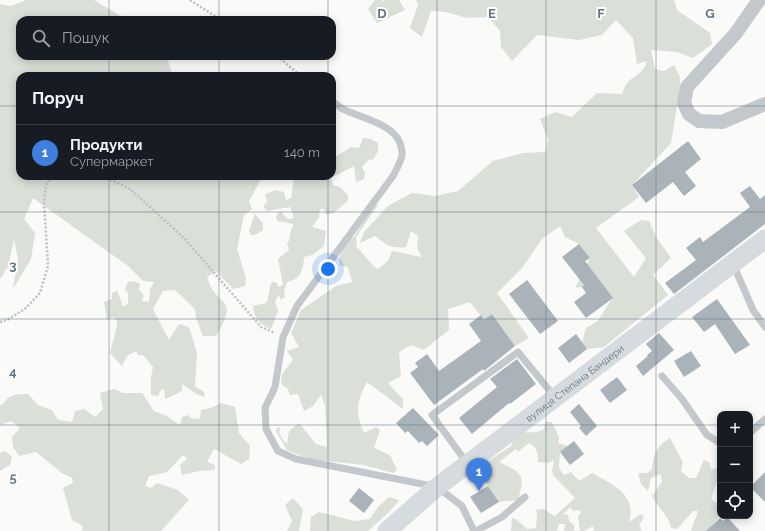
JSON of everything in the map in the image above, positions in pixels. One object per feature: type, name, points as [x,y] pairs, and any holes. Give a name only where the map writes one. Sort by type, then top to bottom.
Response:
[{"type":"main road","name":"вулиця Степана Бандери","points":[[387,531],[437,487],[468,463],[765,239]]},
{"type":"street","points":[[759,0],[736,33],[688,87],[684,103],[689,114],[698,120],[722,122],[765,104]]},
{"type":"lane","points":[[336,104],[343,110],[378,123],[393,132],[401,146],[402,157],[393,176],[297,306],[283,337],[275,387],[265,408],[266,429],[278,451],[296,459],[437,487],[462,506],[475,531],[502,517],[525,497]]},
{"type":"lane","points":[[732,264],[754,310],[765,327]]},
{"type":"lane","points":[[468,463],[432,415],[518,352],[555,397]]},
{"type":"lane","points":[[662,376],[682,399],[707,435],[717,441]]},
{"type":"lane","points":[[753,430],[765,419]]},
{"type":"path","points":[[190,0],[216,16]]},
{"type":"path","points":[[282,60],[296,72]]},
{"type":"path","points":[[0,322],[9,319],[26,308],[40,294],[48,266],[44,202],[46,185],[49,180]]},
{"type":"path","points":[[111,180],[130,189],[184,238],[261,327],[283,337]]},
{"type":"shaded area","points":[[26,0],[94,0],[120,16],[16,16],[16,60],[168,60],[171,72],[16,72],[16,180],[261,180],[249,201],[252,209],[244,215],[237,249],[246,278],[245,286],[233,289],[216,271],[207,277],[211,287],[227,307],[223,323],[216,336],[203,336],[196,318],[195,309],[175,290],[163,291],[153,309],[169,340],[179,324],[189,327],[197,353],[195,386],[204,392],[205,397],[196,394],[182,384],[182,391],[165,399],[164,389],[161,390],[158,396],[151,395],[151,377],[153,367],[143,355],[138,355],[136,351],[127,356],[122,366],[110,353],[117,320],[113,317],[107,320],[104,302],[112,299],[112,293],[117,291],[123,306],[128,304],[128,293],[125,289],[128,282],[134,281],[140,284],[139,290],[144,295],[142,301],[149,302],[150,289],[154,282],[143,281],[128,266],[33,198],[24,219],[35,233],[31,259],[13,289],[18,259],[14,239],[8,267],[0,279],[0,4],[11,6]]},
{"type":"shaded area","points":[[375,0],[382,0],[383,2],[385,0],[399,0],[405,10],[377,23],[368,9]]},
{"type":"shaded area","points":[[416,0],[674,0],[677,10],[710,33],[712,44],[693,58],[677,52],[651,50],[655,69],[664,71],[674,65],[680,77],[680,88],[671,143],[632,185],[639,197],[596,228],[634,277],[646,258],[624,231],[641,220],[649,221],[656,237],[671,258],[653,275],[668,295],[604,347],[587,349],[582,342],[586,328],[598,321],[612,298],[596,276],[582,287],[575,288],[590,258],[579,244],[565,237],[560,226],[542,239],[522,268],[497,293],[529,338],[515,346],[492,314],[484,320],[470,302],[448,309],[449,330],[424,350],[411,345],[399,352],[401,376],[388,383],[403,399],[403,409],[367,382],[359,402],[359,419],[364,433],[376,427],[380,430],[374,448],[390,455],[397,470],[393,473],[364,465],[315,460],[299,455],[287,450],[276,431],[277,428],[281,427],[279,432],[287,444],[289,431],[299,423],[316,444],[327,447],[325,405],[321,395],[313,406],[304,411],[298,394],[290,395],[287,388],[281,384],[282,374],[293,360],[287,351],[299,347],[291,333],[301,310],[336,286],[352,282],[348,267],[339,265],[340,254],[349,236],[354,237],[374,204],[378,205],[356,237],[357,248],[378,269],[388,261],[392,251],[422,257],[417,248],[418,236],[411,231],[406,247],[392,247],[375,236],[360,243],[364,232],[388,206],[412,193],[435,196],[458,191],[493,161],[523,153],[545,152],[548,140],[540,119],[555,112],[572,117],[597,93],[622,94],[631,79],[641,71],[647,61],[637,64],[633,38],[616,20],[602,35],[579,40],[537,35],[512,61],[501,47],[500,31],[488,17],[467,18],[446,12],[431,11],[422,37],[410,28],[418,5]]},
{"type":"shaded area","points":[[363,138],[371,139],[378,143],[378,151],[374,159],[368,160],[362,167],[365,173],[364,179],[356,182],[354,166],[336,175],[336,156],[351,147],[359,148]]},
{"type":"shaded area","points":[[294,180],[332,180],[333,185],[340,187],[348,195],[348,201],[333,213],[327,215],[324,209],[320,209],[319,217],[312,227],[326,231],[324,246],[312,255],[304,257],[303,266],[298,276],[292,281],[287,282],[284,291],[285,297],[281,300],[279,295],[275,301],[278,311],[271,329],[261,323],[256,317],[253,306],[266,303],[272,282],[277,283],[278,287],[283,285],[278,259],[289,250],[287,243],[294,224],[277,221],[276,216],[280,211],[288,219],[294,218],[290,207],[267,211],[263,206],[267,202],[265,194],[276,190],[284,192],[286,200],[291,198]]},
{"type":"shaded area","points":[[255,214],[263,223],[263,230],[255,235],[251,235],[249,231]]},
{"type":"shaded area","points":[[114,389],[123,393],[142,393],[154,411],[165,415],[180,425],[182,417],[188,415],[191,418],[200,419],[201,410],[211,408],[221,403],[235,407],[239,433],[250,446],[249,459],[241,464],[214,449],[207,462],[215,465],[215,470],[199,471],[182,475],[180,465],[187,459],[183,455],[167,472],[149,476],[145,486],[151,488],[157,483],[178,490],[189,500],[161,531],[82,531],[83,526],[72,520],[63,488],[73,483],[72,478],[62,473],[36,452],[19,456],[13,447],[12,437],[20,428],[11,421],[0,425],[0,404],[2,405],[10,397],[20,394],[28,394],[38,405],[52,410],[58,420],[72,422],[75,411],[84,409],[95,417],[103,409],[100,393]]},
{"type":"shaded area","points":[[545,422],[552,422],[559,437],[558,443],[569,446],[560,452],[559,468],[564,475],[571,472],[579,481],[592,473],[615,486],[626,497],[630,504],[631,512],[629,522],[641,514],[644,517],[639,525],[642,531],[594,531],[593,526],[584,531],[580,531],[578,517],[581,512],[578,510],[572,511],[571,507],[563,514],[568,515],[569,521],[574,525],[574,531],[564,531],[565,524],[559,524],[557,531],[511,531],[512,518],[517,520],[527,529],[536,528],[536,510],[543,509],[555,516],[575,498],[554,476],[552,471],[554,460],[548,463],[538,462],[538,456],[534,446],[529,443],[518,452],[516,449],[499,462],[514,469],[522,480],[518,500],[499,502],[483,478],[471,479],[470,473],[511,446],[517,433],[537,432],[544,429]]},
{"type":"shaded area","points":[[670,438],[683,462],[681,471],[689,478],[696,478],[704,460],[709,462],[711,470],[717,469],[717,481],[711,499],[717,504],[717,519],[707,531],[691,531],[698,511],[693,511],[677,529],[671,528],[666,516],[652,496],[662,482],[661,474],[651,478],[648,491],[641,484],[638,473],[647,473],[652,469],[656,451]]},
{"type":"shaded area","points":[[4,451],[12,456],[10,465],[0,471],[0,453]]},
{"type":"shaded area","points":[[389,497],[399,500],[390,511],[368,531],[310,531],[311,517],[319,512],[354,521],[370,519],[378,507]]},
{"type":"shaded area","points":[[293,498],[303,509],[299,531],[287,531],[292,521],[285,505]]},
{"type":"building","points":[[688,141],[701,159],[685,172],[696,186],[684,196],[673,182],[646,203],[632,185]]},
{"type":"building","points":[[750,186],[760,199],[765,195],[765,224],[674,294],[665,283],[696,260],[686,248],[700,237],[703,242],[750,207],[740,193]]},
{"type":"building","points":[[579,244],[590,258],[585,261],[613,298],[586,318],[574,302],[586,293],[582,287],[584,285],[562,257]]},
{"type":"building","points":[[527,280],[558,321],[540,334],[509,294]]},
{"type":"building","points":[[717,299],[750,345],[735,354],[715,324],[704,332],[692,317]]},
{"type":"building","points":[[492,314],[515,346],[484,371],[483,369],[434,405],[410,373],[418,367],[415,363],[427,354],[439,371],[481,341],[469,324],[481,315],[484,320]]},
{"type":"building","points":[[659,333],[674,350],[643,376],[636,366],[652,351],[646,344]]},
{"type":"building","points":[[576,334],[587,349],[569,363],[558,348]]},
{"type":"building","points":[[691,351],[701,366],[684,377],[674,361]]},
{"type":"building","points":[[517,359],[536,384],[510,404],[509,403],[472,434],[459,418],[497,387],[490,379]]},
{"type":"building","points":[[617,377],[627,390],[610,403],[600,390]]},
{"type":"building","points":[[579,404],[597,426],[586,436],[579,428],[581,426],[570,412]]},
{"type":"building","points":[[413,408],[439,435],[427,446],[422,441],[419,443],[408,431],[405,433],[396,423]]},
{"type":"building","points":[[574,441],[584,454],[570,465],[560,452]]},
{"type":"building","points":[[765,472],[765,502],[753,490],[753,484]]},
{"type":"building","points":[[488,486],[499,502],[481,513],[470,497]]},
{"type":"building","points":[[359,488],[374,500],[364,513],[349,501]]},
{"type":"building","points":[[719,519],[723,521],[725,519],[729,519],[740,531],[706,531]]},
{"type":"place","name":"Продукти","points":[[479,491]]}]
